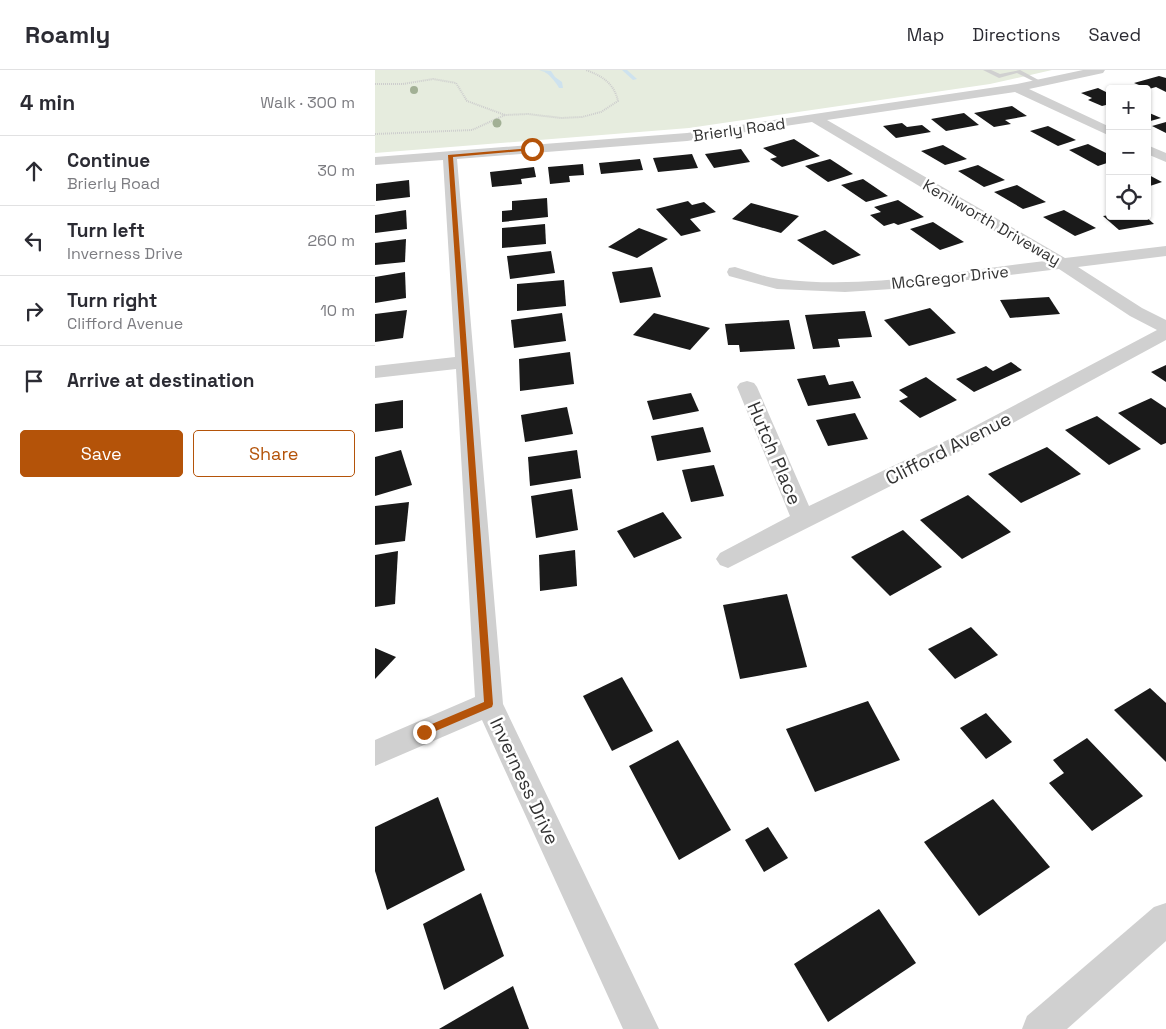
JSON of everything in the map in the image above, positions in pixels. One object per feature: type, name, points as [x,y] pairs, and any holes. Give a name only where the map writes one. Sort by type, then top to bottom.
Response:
[{"type":"street","name":"Brierly Road","points":[[375,161],[687,137],[1043,84],[1099,70]]},
{"type":"street","points":[[1017,88],[1106,130]]},
{"type":"street","name":"Kenilworth Driveway","points":[[816,119],[1063,264],[1136,312],[1166,327]]},
{"type":"street","points":[[1151,151],[1166,158]]},
{"type":"street","name":"Inverness Drive","points":[[450,155],[489,704],[641,1029]]},
{"type":"street","name":"McGregor Drive","points":[[735,272],[777,284],[845,287],[892,284],[1166,251]]},
{"type":"street","name":"Clifford Avenue","points":[[728,559],[967,439],[1147,344],[1166,332]]},
{"type":"street","points":[[375,372],[466,362]]},
{"type":"street","name":"Hutch Place","points":[[747,387],[803,520]]},
{"type":"street","points":[[375,753],[489,704]]},
{"type":"street","points":[[1040,1029],[1166,919]]},
{"type":"lane","points":[[986,70],[999,76],[1021,71],[1043,84]]},
{"type":"path","points":[[375,134],[472,130],[505,115],[528,114],[561,118],[582,117],[601,112],[618,101],[617,93],[610,83],[586,70]]},
{"type":"path","points":[[375,84],[403,84],[433,79],[457,83],[467,101],[505,115]]},
{"type":"shaded area","points":[[375,70],[1052,70],[990,84],[689,128],[375,153]]},
{"type":"building","points":[[1159,76],[1166,78],[1166,92],[1156,87],[1151,88],[1151,85],[1134,83]]},
{"type":"building","points":[[1098,88],[1106,92],[1106,105],[1102,106],[1088,100],[1092,98],[1081,93]]},
{"type":"building","points":[[1012,106],[1027,116],[1005,120],[1011,124],[994,127],[974,113]]},
{"type":"building","points":[[964,113],[979,125],[946,131],[931,119]]},
{"type":"building","points":[[1151,114],[1161,118],[1151,121]]},
{"type":"building","points":[[1166,122],[1166,133],[1152,126]]},
{"type":"building","points":[[902,123],[907,127],[922,125],[931,132],[896,138],[883,126]]},
{"type":"building","points":[[1048,126],[1076,140],[1058,146],[1030,131]]},
{"type":"building","points":[[794,139],[820,156],[782,167],[770,159],[777,157],[763,148]]},
{"type":"building","points":[[1088,144],[1106,153],[1106,163],[1098,166],[1069,150]]},
{"type":"building","points":[[943,145],[967,159],[945,165],[921,151]]},
{"type":"building","points":[[741,149],[750,162],[714,168],[705,154]]},
{"type":"building","points":[[692,154],[698,168],[658,172],[653,158]]},
{"type":"building","points":[[640,159],[643,170],[601,174],[599,163]]},
{"type":"building","points":[[830,159],[853,174],[828,182],[805,166]]},
{"type":"building","points":[[583,164],[584,175],[569,176],[570,182],[550,184],[548,167]]},
{"type":"building","points":[[978,165],[1005,180],[984,187],[958,171]]},
{"type":"building","points":[[534,167],[536,177],[521,179],[522,184],[492,187],[490,172]]},
{"type":"building","points":[[1151,176],[1162,182],[1151,186]]},
{"type":"building","points":[[863,179],[888,196],[866,202],[841,185]]},
{"type":"building","points":[[409,180],[410,197],[376,201],[376,184]]},
{"type":"building","points":[[1017,185],[1046,202],[1023,209],[994,192]]},
{"type":"building","points":[[547,198],[548,217],[502,222],[502,211],[512,210],[512,201]]},
{"type":"building","points":[[898,200],[924,217],[898,225],[894,223],[884,226],[870,215],[881,212],[874,207]]},
{"type":"building","points":[[688,201],[692,205],[704,202],[716,212],[690,219],[701,231],[681,236],[656,209]]},
{"type":"building","points":[[751,203],[799,216],[781,233],[732,219]]},
{"type":"building","points":[[406,210],[407,229],[375,233],[375,215]]},
{"type":"building","points":[[1064,210],[1096,228],[1075,236],[1043,217]]},
{"type":"building","points":[[1108,220],[1150,220],[1154,224],[1119,230]]},
{"type":"building","points":[[933,222],[964,242],[940,250],[910,229]]},
{"type":"building","points":[[545,224],[546,244],[502,248],[502,228]]},
{"type":"building","points":[[639,228],[668,239],[637,258],[608,247]]},
{"type":"building","points":[[825,230],[861,255],[833,265],[797,240]]},
{"type":"building","points":[[406,239],[405,262],[375,265],[375,243]]},
{"type":"building","points":[[551,251],[555,273],[510,279],[507,256]]},
{"type":"building","points":[[652,267],[661,297],[620,303],[612,272]]},
{"type":"building","points":[[405,272],[406,298],[375,303],[375,277]]},
{"type":"building","points":[[564,280],[566,306],[517,311],[517,284]]},
{"type":"building","points":[[1049,297],[1060,314],[1010,318],[1000,300]]},
{"type":"building","points":[[930,308],[956,333],[909,346],[884,320]]},
{"type":"building","points":[[407,310],[403,338],[375,342],[375,314]]},
{"type":"building","points":[[865,311],[872,337],[838,339],[840,347],[813,349],[805,315]]},
{"type":"building","points":[[562,313],[566,341],[514,348],[511,320]]},
{"type":"building","points":[[654,313],[710,328],[690,350],[633,335]]},
{"type":"building","points":[[789,320],[795,349],[740,352],[739,345],[728,345],[725,324]]},
{"type":"building","points":[[570,352],[574,384],[520,391],[519,359]]},
{"type":"building","points":[[1011,362],[1022,370],[974,392],[956,379],[986,366],[993,371]]},
{"type":"building","points":[[1166,365],[1166,382],[1151,372]]},
{"type":"building","points":[[825,375],[829,385],[853,381],[861,398],[808,406],[797,379]]},
{"type":"building","points":[[926,377],[957,400],[920,418],[899,401],[908,397],[899,390]]},
{"type":"building","points":[[691,393],[699,411],[653,420],[647,401]]},
{"type":"building","points":[[1151,398],[1166,408],[1166,443],[1161,445],[1118,413]]},
{"type":"building","points":[[403,400],[403,428],[375,432],[375,404]]},
{"type":"building","points":[[567,407],[573,434],[525,442],[521,415]]},
{"type":"building","points":[[855,413],[868,439],[828,446],[816,420]]},
{"type":"building","points":[[1097,416],[1141,449],[1109,465],[1065,430]]},
{"type":"building","points":[[703,427],[711,452],[657,461],[651,436]]},
{"type":"building","points":[[1047,447],[1081,474],[1021,503],[988,474]]},
{"type":"building","points":[[401,450],[412,485],[375,496],[375,457]]},
{"type":"building","points":[[577,450],[581,478],[530,486],[528,457]]},
{"type":"building","points":[[714,465],[724,496],[691,502],[682,470]]},
{"type":"building","points":[[572,489],[578,530],[536,538],[531,496]]},
{"type":"building","points":[[968,495],[1011,532],[962,559],[920,520]]},
{"type":"building","points":[[409,502],[405,541],[375,545],[375,506]]},
{"type":"building","points":[[663,512],[682,538],[634,558],[617,531]]},
{"type":"building","points":[[903,530],[942,567],[890,596],[851,557]]},
{"type":"building","points":[[575,550],[577,586],[540,591],[539,555]]},
{"type":"building","points":[[398,551],[395,604],[375,607],[375,555]]},
{"type":"building","points":[[787,594],[807,667],[740,679],[723,605]]},
{"type":"building","points":[[971,627],[998,655],[955,679],[928,649]]},
{"type":"building","points":[[375,648],[396,657],[375,679]]},
{"type":"building","points":[[622,677],[653,731],[612,751],[583,696]]},
{"type":"building","points":[[1150,688],[1166,703],[1166,762],[1114,710]]},
{"type":"building","points":[[868,701],[900,760],[815,792],[786,729]]},
{"type":"building","points":[[986,713],[1012,742],[986,759],[960,728]]},
{"type":"building","points":[[1087,738],[1143,796],[1092,831],[1049,783],[1064,773],[1053,760]]},
{"type":"building","points":[[678,740],[731,830],[679,860],[629,766]]},
{"type":"building","points":[[438,797],[465,870],[387,910],[375,871],[375,827]]},
{"type":"building","points":[[993,799],[1050,867],[979,916],[924,842]]},
{"type":"building","points":[[768,827],[788,858],[764,872],[745,840]]},
{"type":"building","points":[[481,893],[504,956],[444,990],[423,924]]},
{"type":"building","points":[[879,909],[916,963],[828,1022],[794,964]]},
{"type":"building","points":[[513,986],[529,1029],[439,1029]]},
{"type":"waterway","points":[[541,70],[549,72],[560,83],[561,87]]},
{"type":"waterway","points":[[624,70],[635,79]]},
{"type":"route","points":[[424,732],[489,704],[450,155],[532,149]]}]
